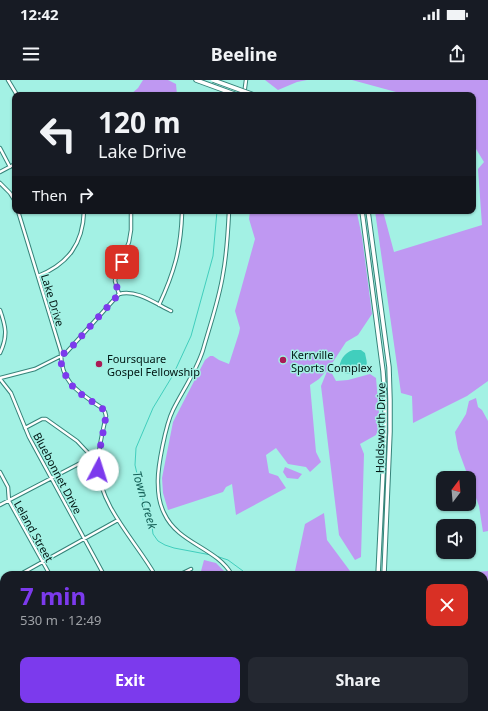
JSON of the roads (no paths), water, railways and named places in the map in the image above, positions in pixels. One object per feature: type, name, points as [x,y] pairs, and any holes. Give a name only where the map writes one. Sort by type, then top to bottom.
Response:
[{"type":"main road","points":[[196,80],[228,92]]},
{"type":"main road","points":[[213,80],[246,92]]},
{"type":"main road","name":"Holdsworth Drive","points":[[362,214],[383,370],[385,400],[378,571]]},
{"type":"main road","name":"Holdsworth Drive","points":[[368,214],[389,367],[390,400],[384,571]]},
{"type":"main road","points":[[379,338],[384,336]]},
{"type":"main road","points":[[380,530],[386,530]]},
{"type":"street","points":[[8,80],[15,92]]},
{"type":"street","points":[[244,92],[246,80]]},
{"type":"street","points":[[0,148],[10,167],[0,172]]},
{"type":"street","points":[[0,184],[12,196]]},
{"type":"street","name":"Lake Drive","points":[[19,214],[61,352],[60,356],[65,375],[74,388],[102,408],[105,412],[106,416],[98,470],[102,488],[118,520],[153,571]]},
{"type":"street","points":[[38,276],[62,262],[70,255],[81,235],[84,214]]},
{"type":"street","points":[[119,294],[115,281],[129,242],[131,214]]},
{"type":"street","points":[[159,305],[171,279],[178,254],[182,214]]},
{"type":"street","points":[[229,214],[226,254],[219,293],[199,361],[170,418],[157,483],[163,512],[172,528],[209,552],[230,571]]},
{"type":"street","points":[[0,378],[35,369],[69,350],[119,294],[128,292],[136,294],[171,311]]},
{"type":"street","points":[[0,310],[6,332],[5,342],[0,353]]},
{"type":"street","name":"Bluebonnet Drive","points":[[0,378],[11,393],[26,428],[52,479],[102,571]]},
{"type":"street","points":[[26,428],[42,419],[46,419],[77,442],[92,457]]},
{"type":"street","points":[[0,505],[92,457],[99,457]]},
{"type":"street","name":"Leland Street","points":[[0,472],[8,487],[9,501],[48,571]]},
{"type":"street","points":[[25,571],[118,520]]},
{"type":"street","points":[[187,571],[191,569]]},
{"type":"waterway","name":"Town Creek","points":[[211,555],[174,548],[158,541],[153,534],[152,526],[146,513],[135,465],[136,448],[153,408],[173,375],[191,336],[213,256],[217,214]]},
{"type":"waterway","name":"Town Creek","points":[[216,556],[228,560],[243,571]]},
{"type":"place","name":"Kerrville Sports Complex","points":[[283,360]]},
{"type":"place","name":"Foursquare Gospel Fellowship","points":[[99,364]]}]
